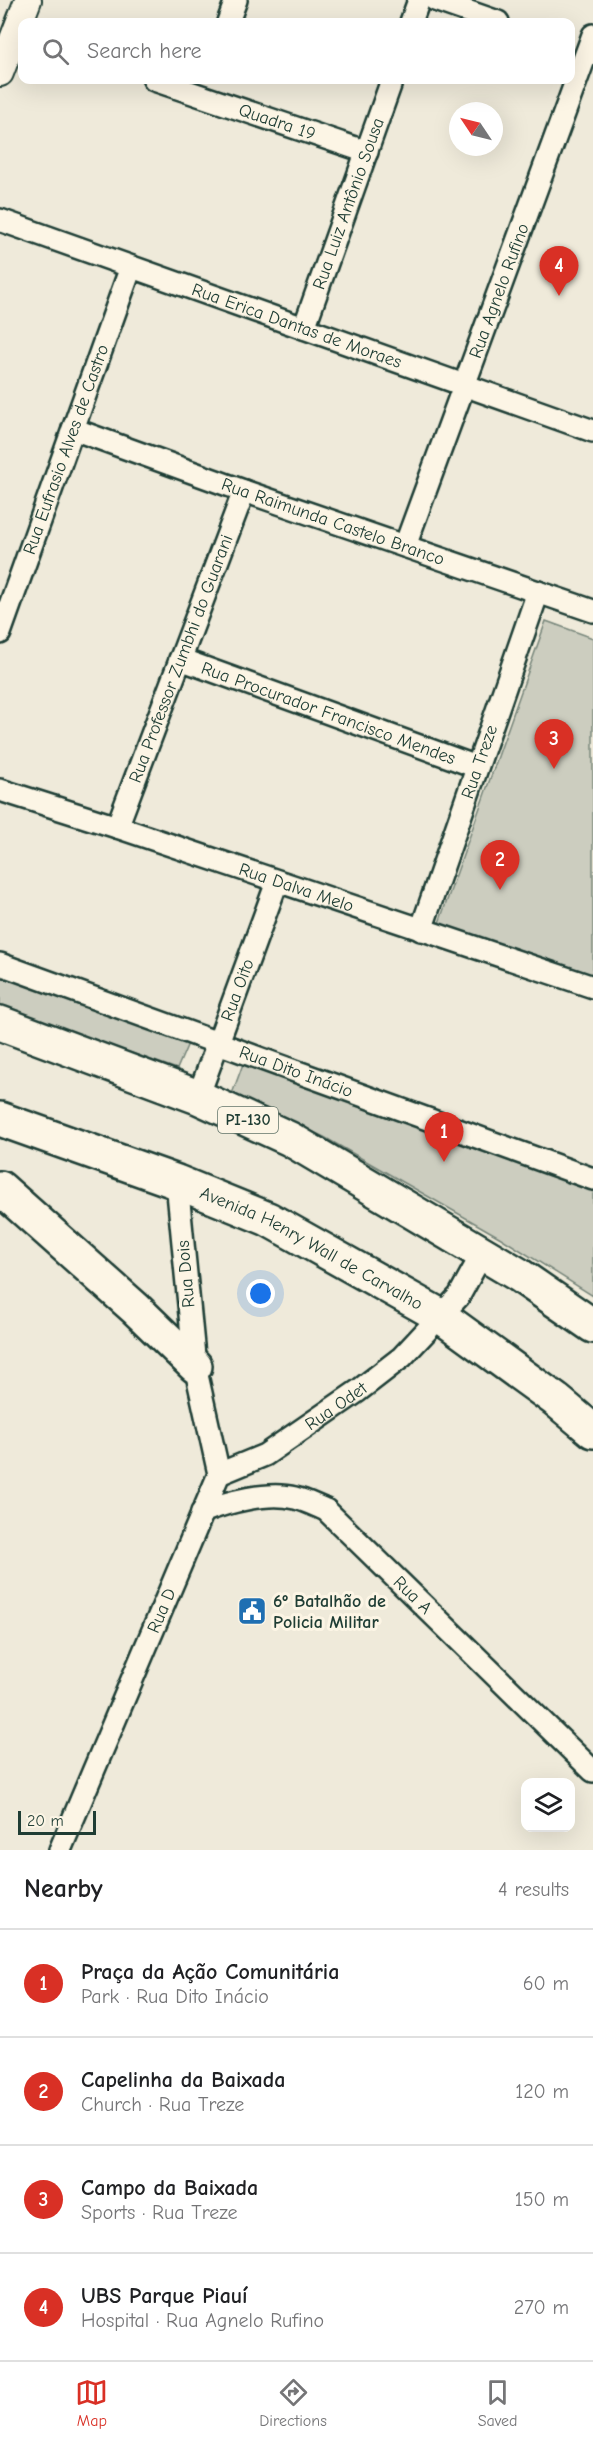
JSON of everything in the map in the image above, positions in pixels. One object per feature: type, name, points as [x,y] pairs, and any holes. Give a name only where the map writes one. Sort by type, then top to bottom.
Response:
[{"type":"main road","name":"PI-130","points":[[0,1023],[198,1097],[290,1139],[519,1275],[593,1326]]},
{"type":"main road","name":"Avenida Henry Wall de Carvalho","points":[[0,1119],[177,1182],[268,1219],[439,1315],[556,1400],[593,1431]]},
{"type":"main road","points":[[0,1188],[136,1309],[195,1366]]},
{"type":"street","points":[[23,18],[28,0]]},
{"type":"street","points":[[229,18],[236,0]]},
{"type":"street","points":[[412,18],[419,0]]},
{"type":"street","points":[[435,0],[487,18]]},
{"type":"street","points":[[0,72],[18,35]]},
{"type":"street","name":"Rua Agnelo Rufino","points":[[575,69],[583,46]]},
{"type":"street","name":"Quadra 19","points":[[180,84],[206,88],[368,152]]},
{"type":"street","name":"Rua Luiz Antônio Sousa","points":[[304,328],[391,84]]},
{"type":"street","name":"Rua Agnelo Rufino","points":[[405,546],[570,84]]},
{"type":"street","name":"Rua Erica Dantas de Moraes","points":[[0,220],[593,431]]},
{"type":"street","name":"Rua Eufrasio Alves de Castro","points":[[0,633],[5,603],[73,429],[132,267]]},
{"type":"street","name":"Rua Raimunda Castelo Branco","points":[[73,429],[244,491],[593,611]]},
{"type":"street","name":"Rua Professor Zumbhi do Guarani","points":[[117,827],[244,491]]},
{"type":"street","name":"Rua Treze","points":[[421,930],[538,592]]},
{"type":"street","name":"Rua Procurador Francisco Mendes","points":[[180,659],[477,767]]},
{"type":"street","name":"Rua Dalva Melo","points":[[0,790],[593,987]]},
{"type":"street","name":"Rua Oito","points":[[198,1097],[277,882]]},
{"type":"street","name":"Rua Dito Inácio","points":[[0,964],[593,1179]]},
{"type":"street","name":"Rua Dois","points":[[177,1182],[195,1366]]},
{"type":"street","name":"Rua Odet","points":[[219,1474],[265,1455],[358,1391],[402,1357],[459,1296],[477,1265],[480,1253]]},
{"type":"street","points":[[195,1366],[219,1474]]},
{"type":"street","name":"Rua D","points":[[60,1850],[219,1474]]},
{"type":"street","name":"Rua A","points":[[202,1512],[227,1502],[260,1497],[294,1497],[326,1510],[593,1771]]},
{"type":"shaded area","points":[[546,621],[593,638],[593,977],[439,923]]},
{"type":"shaded area","points":[[0,969],[190,1039],[177,1069],[0,1007]]},
{"type":"shaded area","points":[[243,1064],[593,1187],[593,1296],[501,1238],[324,1137],[232,1094]]},
{"type":"place","name":"UBS Parque Piauí","points":[[559,296]]},
{"type":"place","name":"Campo da Baixada","points":[[554,769]]},
{"type":"place","name":"Capelinha da Baixada","points":[[500,890]]},
{"type":"place","name":"Praça da Ação Comunitária","points":[[444,1162]]},
{"type":"place","name":"6º Batalhão de Policia Militar","points":[[252,1611]]}]
